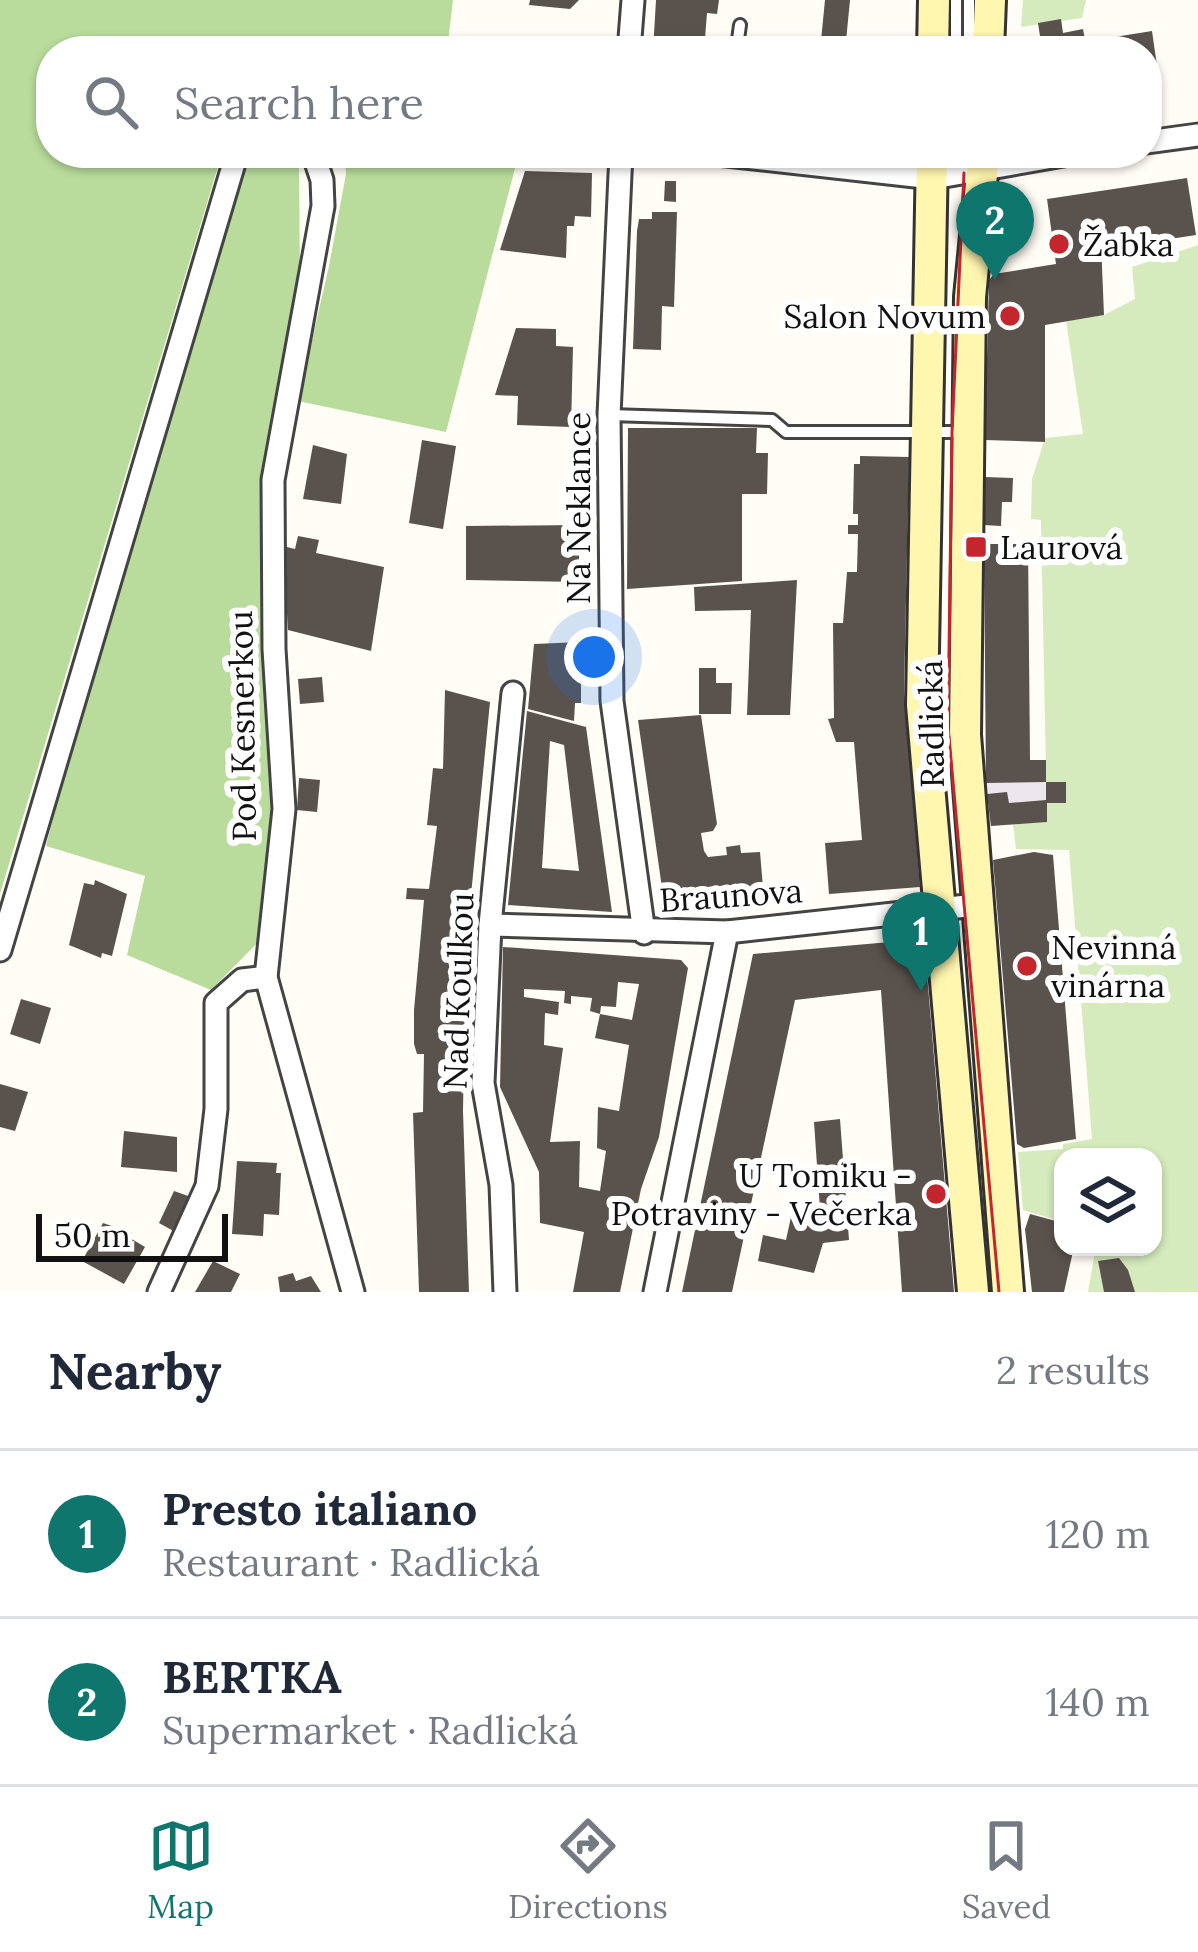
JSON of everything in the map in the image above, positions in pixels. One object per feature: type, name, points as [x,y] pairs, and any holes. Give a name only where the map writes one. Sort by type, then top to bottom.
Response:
[{"type":"main road","points":[[933,36],[934,0]]},
{"type":"main road","points":[[989,36],[990,0]]},
{"type":"main road","name":"Radlická","points":[[957,168],[927,433],[922,705],[973,1292]]},
{"type":"main road","name":"Radlická","points":[[958,168],[970,297],[965,735],[1008,1292]]},
{"type":"street","points":[[630,36],[633,0]]},
{"type":"street","points":[[1162,140],[1198,135]]},
{"type":"street","points":[[0,950],[233,168]]},
{"type":"street","name":"Pod Kesnerkou","points":[[318,168],[322,206],[272,480],[274,649],[284,809],[266,977],[353,1292]]},
{"type":"street","name":"Na Neklance","points":[[620,168],[609,415],[612,701],[644,933]]},
{"type":"street","name":"Nad Koulkou","points":[[505,1292],[500,1185],[483,1083],[490,926],[512,692]]},
{"type":"street","name":"Braunova","points":[[490,926],[727,932],[976,905]]},
{"type":"street","points":[[656,1292],[727,932]]},
{"type":"street","points":[[159,1292],[207,1186],[216,1109],[216,1004],[242,980],[266,977]]},
{"type":"lane","points":[[956,0],[956,36]]},
{"type":"lane","points":[[968,36],[969,0]]},
{"type":"lane","points":[[738,36],[740,25]]},
{"type":"lane","points":[[609,415],[772,420],[786,432],[968,432]]},
{"type":"shaded area","points":[[1046,760],[1047,822],[980,827],[973,761]]},
{"type":"green space","points":[[0,0],[453,0],[449,36],[36,36],[36,168],[218,168],[0,894]]},
{"type":"green space","points":[[1023,0],[1086,0],[1082,18],[1021,27]]},
{"type":"green space","points":[[239,168],[299,168],[300,288],[264,472],[275,808],[264,936],[211,990],[127,955],[145,876],[46,846],[85,690]]},
{"type":"green space","points":[[346,168],[515,168],[446,432],[298,401]]},
{"type":"green space","points":[[1198,245],[1198,1292],[1135,1292],[1119,1258],[1098,1262],[1104,1292],[1088,1292],[1094,1256],[1162,1256],[1162,1148],[1063,1148],[1063,1144],[1092,1139],[1069,850],[1016,849],[1013,824],[1047,822],[1041,520],[1031,519],[1032,479],[1045,438],[1083,434],[1066,321],[1104,315],[1135,299],[1132,267]]},
{"type":"green space","points":[[1054,1150],[1054,1219],[1023,1210],[1018,1152]]},
{"type":"building","points":[[530,0],[579,0],[570,9],[529,5]]},
{"type":"building","points":[[656,0],[719,0],[717,14],[707,13],[705,36],[654,36]]},
{"type":"building","points":[[825,0],[850,0],[846,36],[821,36]]},
{"type":"building","points":[[1061,19],[1063,33],[1083,29],[1084,36],[1040,36],[1038,23]]},
{"type":"building","points":[[525,171],[592,173],[591,217],[575,216],[574,226],[567,226],[566,258],[500,250]]},
{"type":"building","points":[[1187,178],[1196,235],[1111,248],[1101,242],[1104,315],[1045,325],[1045,442],[985,440],[989,280],[994,274],[1056,264],[1047,199]]},
{"type":"building","points":[[665,181],[676,181],[676,202],[664,201]]},
{"type":"building","points":[[652,212],[677,212],[674,307],[662,306],[661,350],[633,349],[637,231],[639,219],[652,219]]},
{"type":"building","points":[[516,328],[556,329],[556,346],[573,347],[571,427],[517,425],[518,396],[495,395]]},
{"type":"building","points":[[628,428],[757,428],[756,453],[768,453],[767,494],[742,494],[742,581],[627,589]]},
{"type":"building","points":[[422,440],[456,446],[443,529],[409,523]]},
{"type":"building","points":[[313,445],[347,454],[341,504],[303,499]]},
{"type":"building","points":[[860,456],[909,457],[904,692],[920,887],[829,894],[825,843],[862,840],[854,742],[836,742],[828,719],[834,718],[833,623],[843,623],[847,572],[857,572],[858,534],[848,534],[848,525],[858,525],[858,514],[853,514],[854,464],[860,464]]},
{"type":"building","points":[[985,477],[1013,478],[1012,502],[1002,502],[1001,526],[983,525]]},
{"type":"building","points":[[579,525],[579,582],[466,580],[466,526]]},
{"type":"building","points":[[298,536],[319,540],[316,553],[384,567],[371,651],[288,630],[283,546],[295,549]]},
{"type":"building","points":[[984,544],[1028,544],[1030,760],[1046,760],[1046,782],[986,783]]},
{"type":"building","points":[[797,580],[790,715],[747,715],[751,610],[695,611],[694,587]]},
{"type":"building","points":[[581,642],[581,703],[575,703],[574,721],[528,709],[534,644]]},
{"type":"building","points":[[699,668],[716,668],[716,683],[732,683],[731,714],[699,714]]},
{"type":"building","points":[[322,677],[324,702],[300,704],[298,679]]},
{"type":"building","points":[[445,690],[490,702],[466,946],[463,1111],[469,1292],[419,1292],[413,1113],[423,1112],[424,1054],[417,1054],[414,1044],[414,1010],[424,900],[406,899],[407,888],[429,889],[437,826],[427,825],[433,768],[443,769]]},
{"type":"building","points":[[527,711],[586,727],[612,912],[508,905]],"holes":[[[550,741],[564,745],[579,871],[542,868]]]},
{"type":"building","points":[[701,715],[717,824],[713,831],[701,833],[704,851],[708,857],[727,855],[726,847],[740,845],[741,853],[760,852],[764,899],[671,908],[664,902],[638,720]]},
{"type":"building","points":[[299,778],[320,780],[317,812],[297,810]]},
{"type":"building","points":[[1046,782],[1066,782],[1066,803],[1047,803],[1047,822],[991,826],[987,794],[1007,792],[1009,803],[1046,800]]},
{"type":"building","points":[[1034,852],[1053,855],[1076,1139],[1024,1148],[1017,1144],[993,860]]},
{"type":"building","points":[[95,880],[127,894],[112,956],[102,953],[101,958],[69,945],[84,883],[94,885]]},
{"type":"building","points":[[924,939],[954,1292],[902,1292],[881,990],[795,1000],[732,1292],[682,1292],[753,954]]},
{"type":"building","points":[[503,947],[681,960],[688,968],[659,1137],[641,1189],[620,1292],[573,1292],[584,1232],[540,1223],[539,1172],[500,1087]],"holes":[[[618,982],[639,984],[632,1020],[600,1014],[601,1006],[616,1007]],[[524,989],[565,991],[564,1003],[571,1004],[571,996],[592,998],[590,1011],[600,1014],[595,1038],[629,1045],[619,1111],[598,1107],[597,1148],[606,1151],[600,1191],[579,1187],[580,1141],[550,1142],[563,1048],[544,1045],[545,1013],[558,1015],[559,1002],[524,997]]]},
{"type":"building","points":[[21,999],[51,1008],[40,1044],[10,1034]]},
{"type":"building","points":[[0,1084],[28,1092],[15,1131],[0,1127]]},
{"type":"building","points":[[840,1119],[849,1240],[823,1243],[814,1273],[758,1261],[763,1235],[786,1240],[794,1203],[820,1209],[814,1122]]},
{"type":"building","points":[[124,1131],[177,1137],[177,1172],[121,1167]]},
{"type":"building","points":[[237,1161],[277,1163],[276,1173],[281,1173],[279,1215],[264,1214],[263,1236],[232,1234]]},
{"type":"building","points":[[174,1191],[194,1198],[179,1234],[159,1223]]},
{"type":"building","points":[[1030,1214],[1054,1221],[1054,1256],[1072,1256],[1064,1292],[1032,1292],[1025,1229]]},
{"type":"building","points":[[103,1223],[132,1233],[130,1238],[145,1247],[124,1284],[82,1261]]},
{"type":"building","points":[[1119,1258],[1135,1292],[1104,1292],[1098,1261]]},
{"type":"building","points":[[213,1261],[240,1274],[231,1292],[195,1292]]},
{"type":"building","points":[[293,1273],[296,1281],[311,1276],[321,1292],[280,1292],[278,1277]]},
{"type":"tram line","points":[[964,173],[952,432],[948,726],[999,1292]]},
{"type":"place","name":"Žabka","points":[[1059,244]]},
{"type":"place","name":"BERTKA","points":[[995,280]]},
{"type":"place","name":"Salon Novum","points":[[1010,316]]},
{"type":"place","name":"Laurová","points":[[976,547]]},
{"type":"place","name":"Nevinná vinárna","points":[[1027,966]]},
{"type":"place","name":"Presto italiano","points":[[921,991]]},
{"type":"place","name":"U Tomiku - Potraviny - Večerka","points":[[936,1194]]}]
